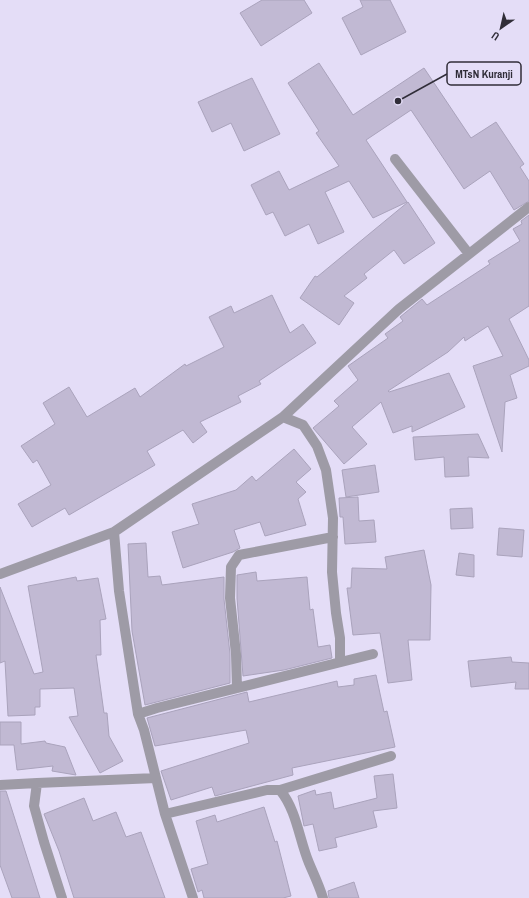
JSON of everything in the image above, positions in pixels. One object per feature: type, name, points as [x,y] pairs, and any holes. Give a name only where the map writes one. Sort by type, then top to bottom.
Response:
[{"type":"street","points":[[395,159],[469,254]]},
{"type":"street","points":[[0,574],[114,532],[283,417],[399,309],[529,207]]},
{"type":"street","points":[[283,417],[303,425],[317,446],[326,470],[333,518],[332,572],[340,638],[340,662]]},
{"type":"street","points":[[114,532],[119,591],[138,714],[144,730],[165,814],[193,898]]},
{"type":"street","points":[[237,688],[236,654],[230,598],[231,568],[239,555],[333,537]]},
{"type":"street","points":[[138,714],[373,654]]},
{"type":"street","points":[[165,814],[267,790],[280,790],[390,756]]},
{"type":"street","points":[[0,786],[156,778]]},
{"type":"street","points":[[37,783],[34,806],[62,898]]},
{"type":"street","points":[[280,790],[294,814],[309,864],[319,883],[323,898]]},
{"type":"building","points":[[262,0],[304,0],[312,13],[261,46],[240,13]]},
{"type":"building","points":[[360,0],[390,0],[406,32],[361,55],[342,18],[363,7]]},
{"type":"building","points":[[319,63],[353,115],[424,68],[471,138],[496,122],[524,164],[520,167],[529,181],[529,201],[514,210],[490,171],[464,189],[411,110],[366,140],[407,202],[373,218],[349,181],[325,192],[344,232],[318,244],[309,224],[285,236],[273,212],[266,215],[251,185],[279,171],[289,190],[339,166],[316,133],[319,131],[288,83]]},
{"type":"building","points":[[252,78],[280,134],[244,151],[231,123],[212,132],[198,102]]},
{"type":"building","points":[[408,202],[435,243],[404,264],[394,250],[364,274],[367,278],[344,296],[354,303],[339,325],[300,298],[315,276],[317,277]]},
{"type":"building","points":[[529,215],[529,306],[509,319],[529,360],[529,366],[510,375],[517,398],[505,402],[502,452],[473,366],[503,356],[488,326],[465,341],[464,337],[448,352],[388,391],[389,392],[449,373],[465,407],[412,432],[412,426],[393,433],[381,402],[352,427],[367,444],[344,464],[313,428],[339,406],[334,401],[358,380],[348,366],[388,338],[385,334],[403,321],[400,317],[422,299],[427,305],[490,264],[488,261],[520,241],[513,229],[522,224],[521,221]]},
{"type":"building","points":[[272,295],[290,333],[303,324],[316,343],[259,381],[261,384],[238,396],[241,402],[200,422],[207,432],[193,443],[183,430],[147,451],[155,465],[69,515],[65,508],[32,527],[18,504],[51,485],[37,460],[33,463],[21,446],[55,424],[43,403],[69,387],[87,417],[135,388],[140,397],[185,364],[186,366],[224,347],[209,317],[231,306],[234,313]]},
{"type":"building","points":[[478,434],[489,458],[468,457],[469,476],[445,477],[444,457],[415,460],[413,437]]},
{"type":"building","points":[[294,449],[311,469],[296,482],[306,492],[298,499],[306,525],[265,536],[260,522],[234,530],[240,548],[233,552],[183,568],[172,532],[199,524],[192,504],[236,490],[252,476],[256,481]]},
{"type":"building","points":[[375,465],[379,492],[346,497],[342,470]]},
{"type":"building","points":[[358,497],[359,521],[374,520],[376,542],[345,544],[343,517],[340,517],[339,498]]},
{"type":"building","points":[[472,508],[473,528],[451,529],[450,509]]},
{"type":"building","points":[[499,528],[524,530],[522,557],[497,555]]},
{"type":"building","points":[[146,543],[148,577],[160,576],[162,585],[224,577],[224,599],[230,654],[230,683],[145,705],[132,631],[128,544]]},
{"type":"building","points":[[424,550],[431,585],[430,640],[408,640],[412,680],[388,683],[380,633],[353,635],[347,588],[351,588],[352,568],[387,569],[385,557]]},
{"type":"building","points":[[459,553],[474,555],[474,577],[456,575]]},
{"type":"building","points":[[256,572],[257,581],[307,577],[310,610],[313,609],[318,647],[330,645],[332,658],[284,670],[243,676],[237,598],[237,575]]},
{"type":"building","points":[[76,577],[77,581],[98,578],[106,619],[100,620],[101,655],[96,655],[104,713],[107,713],[109,736],[123,761],[100,773],[69,717],[78,716],[74,688],[40,689],[40,707],[35,707],[35,715],[8,716],[5,661],[0,663],[0,587],[34,674],[43,672],[28,586]]},
{"type":"building","points":[[511,657],[512,662],[529,663],[529,689],[515,689],[516,682],[471,687],[468,661]]},
{"type":"building","points":[[376,675],[384,712],[387,711],[395,747],[292,768],[293,775],[215,796],[212,787],[171,800],[161,771],[249,743],[246,730],[155,746],[147,718],[247,692],[249,702],[337,681],[338,687],[354,685],[354,679]]},
{"type":"building","points":[[0,722],[21,722],[21,744],[45,741],[46,743],[65,747],[76,775],[52,771],[53,766],[17,770],[14,745],[0,745]]},
{"type":"building","points":[[393,774],[397,808],[373,811],[377,827],[335,838],[337,847],[319,851],[313,824],[304,826],[298,796],[315,790],[316,795],[331,792],[334,809],[377,798],[374,776]]},
{"type":"building","points":[[0,791],[6,791],[40,898],[12,898],[0,865]]},
{"type":"building","points":[[84,798],[93,821],[116,812],[126,837],[141,832],[165,898],[74,898],[59,851],[44,814]]},
{"type":"building","points":[[264,807],[275,842],[277,841],[291,896],[283,898],[204,898],[202,890],[198,892],[191,869],[208,864],[196,821],[215,815],[217,822]]},
{"type":"building","points":[[354,882],[359,898],[329,898],[328,891]]},
{"type":"place","name":"MTsN Kuranji","points":[[398,101]]}]
